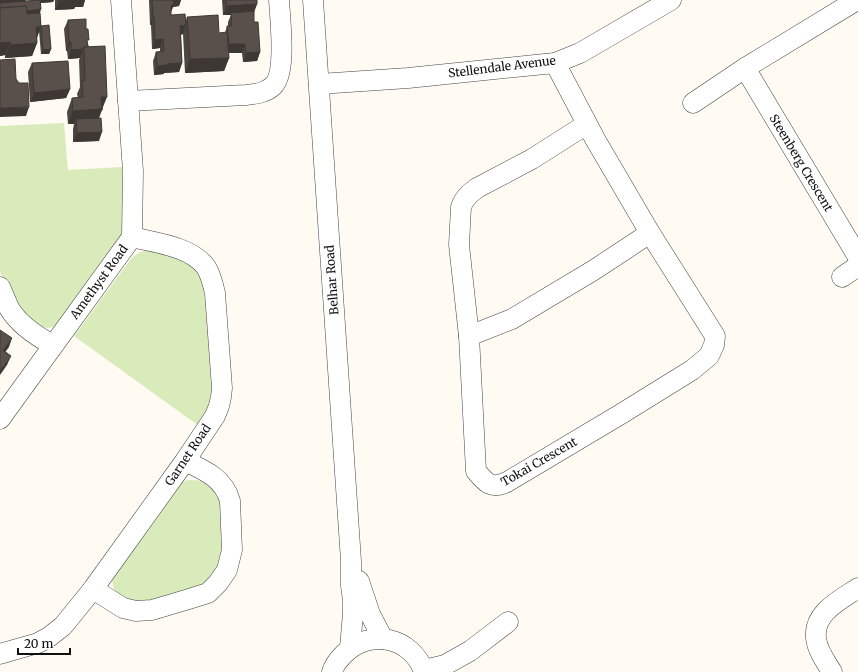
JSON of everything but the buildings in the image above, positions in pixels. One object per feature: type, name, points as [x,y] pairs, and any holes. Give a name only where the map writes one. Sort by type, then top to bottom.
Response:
[{"type":"street","name":"Amethyst Road","points":[[0,419],[132,237],[133,171],[121,0]]},
{"type":"street","points":[[128,101],[252,95],[258,94],[274,86],[279,76],[281,59],[279,0]]},
{"type":"street","name":"Belhar Road","points":[[313,0],[351,561],[350,586],[353,600],[353,613],[350,648]]},
{"type":"street","name":"Stellendale Avenue","points":[[319,84],[408,78],[555,63],[580,53],[643,7],[671,0]]},
{"type":"street","points":[[693,103],[744,68],[856,0]]},
{"type":"street","name":"Tokai Crescent","points":[[555,63],[587,124],[595,140],[650,233],[715,336],[714,345],[709,356],[692,370],[500,486],[494,486],[483,480],[476,471],[469,336],[460,245],[461,207],[469,194],[477,188],[532,159],[587,124]]},
{"type":"street","name":"Steenberg Crescent","points":[[744,68],[858,257]]},
{"type":"street","points":[[469,336],[512,319],[594,270],[650,233]]},
{"type":"street","name":"Garnet Road","points":[[0,654],[38,643],[49,637],[63,626],[93,589],[185,461],[215,416],[219,406],[222,388],[216,293],[206,267],[194,256],[176,247],[132,237]]},
{"type":"street","points":[[0,287],[10,308],[18,320],[25,327],[53,345]]},
{"type":"street","points":[[93,589],[123,608],[136,611],[152,610],[208,593],[218,583],[227,570],[232,550],[229,495],[218,480],[210,473],[185,461]]},
{"type":"street","name":"Belhar Road","points":[[351,561],[357,573],[370,614],[383,639]]},
{"type":"street","points":[[832,672],[820,651],[816,639],[816,627],[819,620],[830,606],[858,588]]},
{"type":"street","points":[[332,672],[340,658],[350,648],[360,642],[371,639],[383,639],[396,642],[408,648],[417,658],[424,671],[445,665],[470,652],[508,622]]},
{"type":"green space","points":[[64,123],[68,170],[122,167],[124,228],[123,236],[54,327],[48,328],[40,327],[17,309],[0,272],[0,126]]},
{"type":"green space","points":[[147,250],[192,261],[205,277],[213,399],[199,426],[74,336],[131,259],[138,253]]},
{"type":"green space","points":[[190,480],[204,482],[220,496],[226,553],[206,586],[139,606],[119,596],[112,583],[112,576],[176,485],[183,481]]}]
